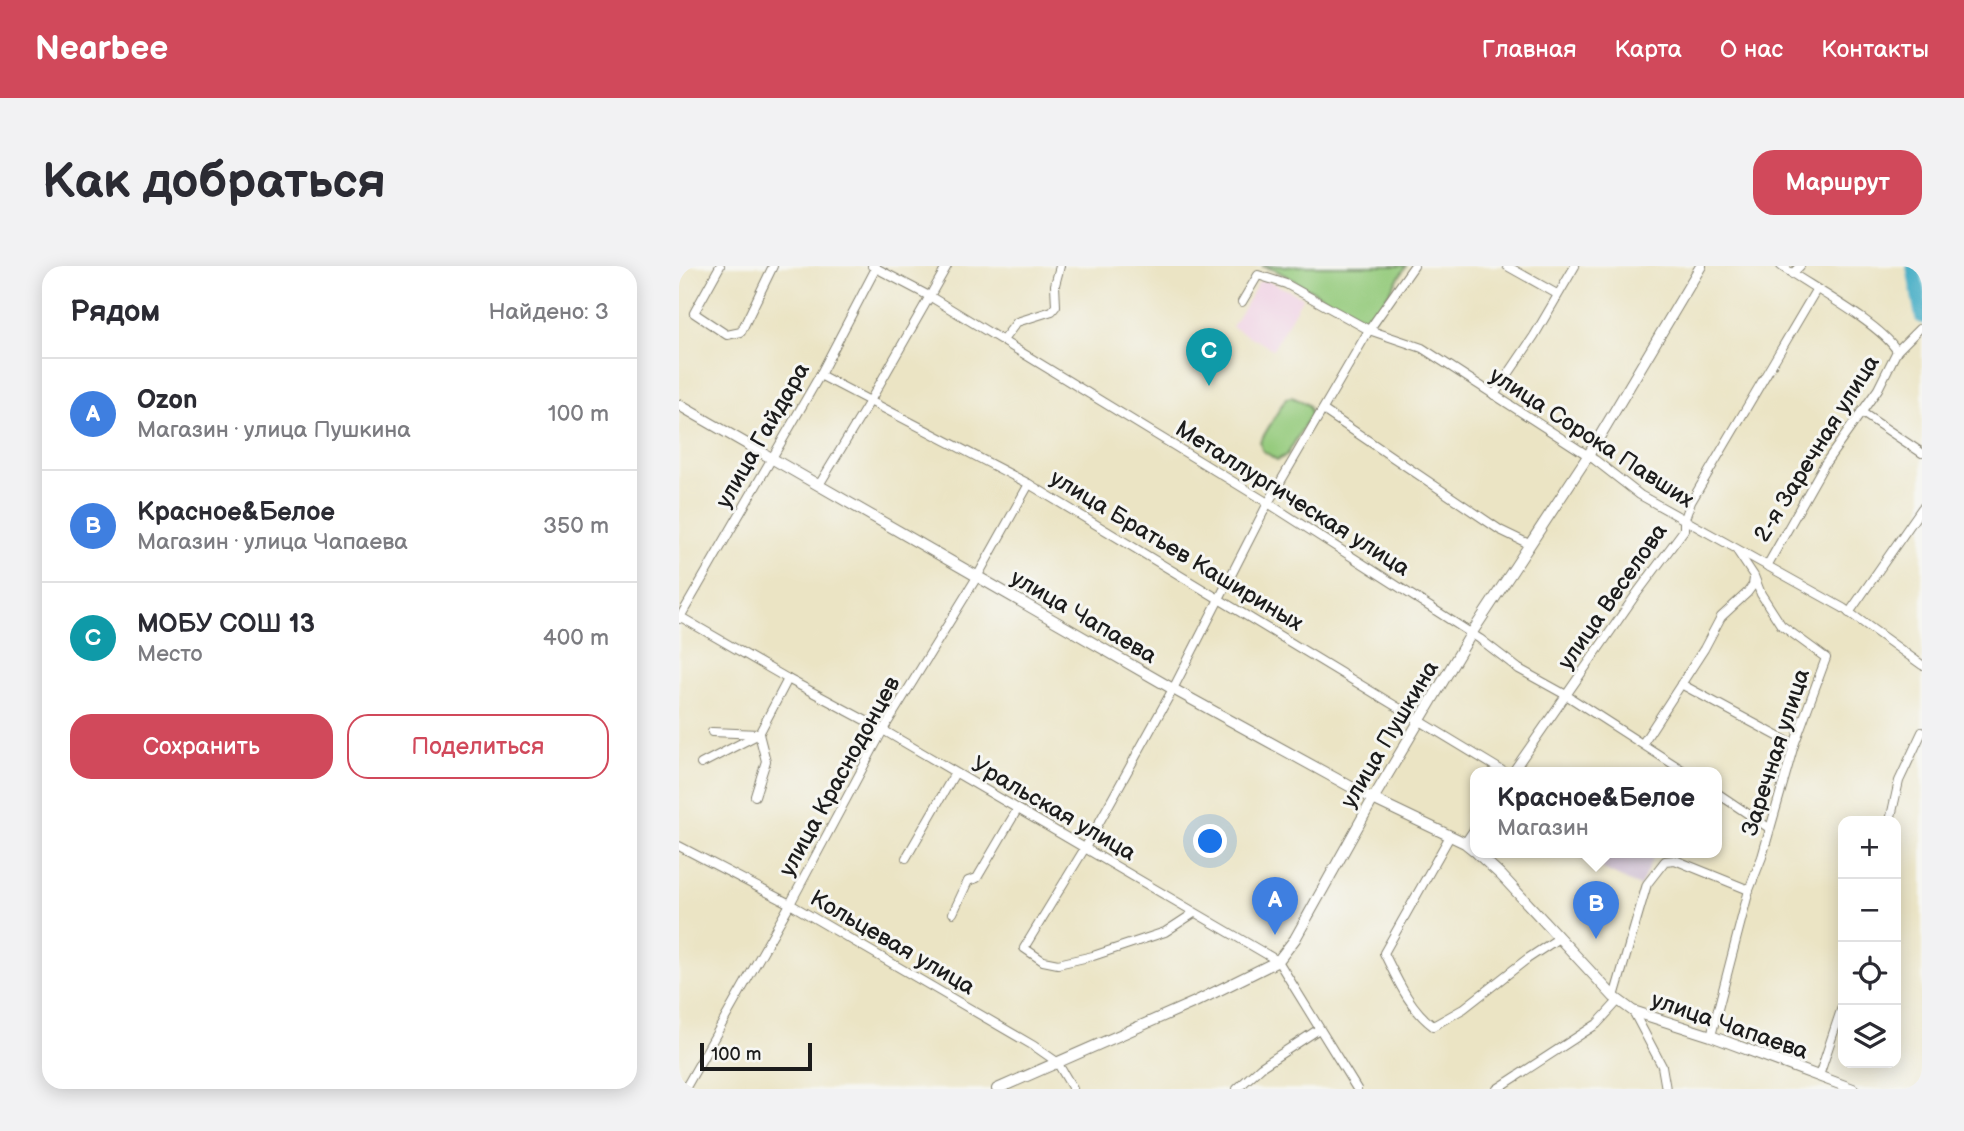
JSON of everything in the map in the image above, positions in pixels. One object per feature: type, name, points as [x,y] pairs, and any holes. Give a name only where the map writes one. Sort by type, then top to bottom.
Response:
[{"type":"street","points":[[720,266],[694,313],[727,335],[741,332],[773,266]]},
{"type":"street","points":[[819,485],[947,266]]},
{"type":"street","points":[[1003,340],[1017,322],[1052,311],[1056,306],[1055,285],[1060,266]]},
{"type":"street","points":[[1194,913],[1165,932],[1093,956],[1058,964],[1043,961],[1024,948],[1085,848],[1173,689],[1268,503],[1369,330],[1414,266]]},
{"type":"street","points":[[1507,266],[1557,294]]},
{"type":"street","points":[[1494,395],[1534,336],[1575,266]]},
{"type":"street","name":"улица Пушкина","points":[[997,1089],[1195,1002],[1278,961],[1295,939],[1373,799],[1471,634],[1588,456],[1701,266]]},
{"type":"street","points":[[1781,266],[1816,290]]},
{"type":"street","points":[[1792,274],[1800,266]]},
{"type":"street","points":[[1920,266],[1922,272]]},
{"type":"street","name":"Металлургическая улица","points":[[874,267],[1003,340],[1268,503],[1471,634],[1519,669],[1566,695],[1678,767]]},
{"type":"street","name":"улица Гайдара","points":[[679,617],[820,375],[874,267]]},
{"type":"street","name":"улица Сорока Павших","points":[[1242,302],[1258,275],[1270,277],[1369,330],[1422,348],[1588,456],[1640,495],[1849,613],[1922,665]]},
{"type":"street","name":"2-я Заречная улица","points":[[1816,290],[1891,340],[1897,351]]},
{"type":"street","name":"улица Веселова","points":[[1516,767],[1684,530],[1684,521],[1691,502],[1816,290]]},
{"type":"street","name":"2-я Заречная улица","points":[[1767,566],[1824,465],[1878,389],[1897,351],[1919,329]]},
{"type":"street","name":"улица Братьев Кашириных","points":[[820,375],[1029,484],[1496,767]]},
{"type":"street","name":"улица Чапаева","points":[[681,410],[819,485],[1173,689],[1373,799],[1470,847]]},
{"type":"street","points":[[1322,410],[1500,530],[1529,544]]},
{"type":"street","points":[[1861,412],[1922,453]]},
{"type":"street","name":"улица Краснодонцев","points":[[685,1089],[790,904],[883,730],[977,577],[1029,484]]},
{"type":"street","points":[[1849,613],[1922,508]]},
{"type":"street","name":"Заречная улица","points":[[1711,1036],[1749,890],[1762,857],[1794,745],[1826,658],[1781,625],[1737,549]]},
{"type":"street","points":[[1643,743],[1704,649],[1721,617],[1753,585],[1754,576]]},
{"type":"street","name":"Уральская улица","points":[[679,617],[788,680],[883,730],[1278,961],[1353,1088]]},
{"type":"street","points":[[701,764],[759,734],[788,680]]},
{"type":"street","points":[[1681,684],[1794,745]]},
{"type":"street","points":[[712,732],[759,734]]},
{"type":"street","points":[[1891,816],[1899,781],[1922,732]]},
{"type":"street","points":[[754,796],[766,761],[759,734]]},
{"type":"street","points":[[906,858],[955,773]]},
{"type":"street","points":[[1722,796],[1769,828]]},
{"type":"street","points":[[953,913],[968,881],[977,877],[1017,810]]},
{"type":"street","points":[[1450,836],[1384,953],[1400,985],[1421,1017],[1433,1026],[1463,1009],[1527,959],[1559,938]]},
{"type":"street","points":[[1465,843],[1470,836]]},
{"type":"street","name":"Кольцевая улица","points":[[679,846],[790,904],[1034,1046],[1057,1062],[1073,1089]]},
{"type":"street","name":"улица Чапаева","points":[[1482,858],[1616,999],[1633,1011],[1711,1036],[1853,1089]]},
{"type":"street","points":[[1497,1089],[1597,1024],[1616,999],[1647,884],[1665,861],[1675,860],[1749,890]]},
{"type":"street","points":[[1819,1076],[1843,1005]]},
{"type":"street","name":"улица Чапаева","points":[[1633,1011],[1662,1066],[1666,1089]]},
{"type":"street","points":[[1242,1087],[1261,1067],[1319,1029]]},
{"type":"shaded area","points":[[1266,280],[1303,297],[1273,349],[1232,327],[1259,282]]},
{"type":"shaded area","points":[[1581,858],[1653,858],[1640,887]]},
{"type":"green space","points":[[1262,266],[1406,266],[1370,323],[1277,271]]},
{"type":"green space","points":[[1292,397],[1308,405],[1311,414],[1287,455],[1277,460],[1262,450],[1260,442],[1286,398]]},
{"type":"waterway","points":[[1913,266],[1922,317]]},
{"type":"place","name":"МОБУ СОШ 13","points":[[1209,386]]},
{"type":"place","name":"Ozon","points":[[1275,935]]},
{"type":"place","name":"Красное&Белое","points":[[1596,939]]}]
